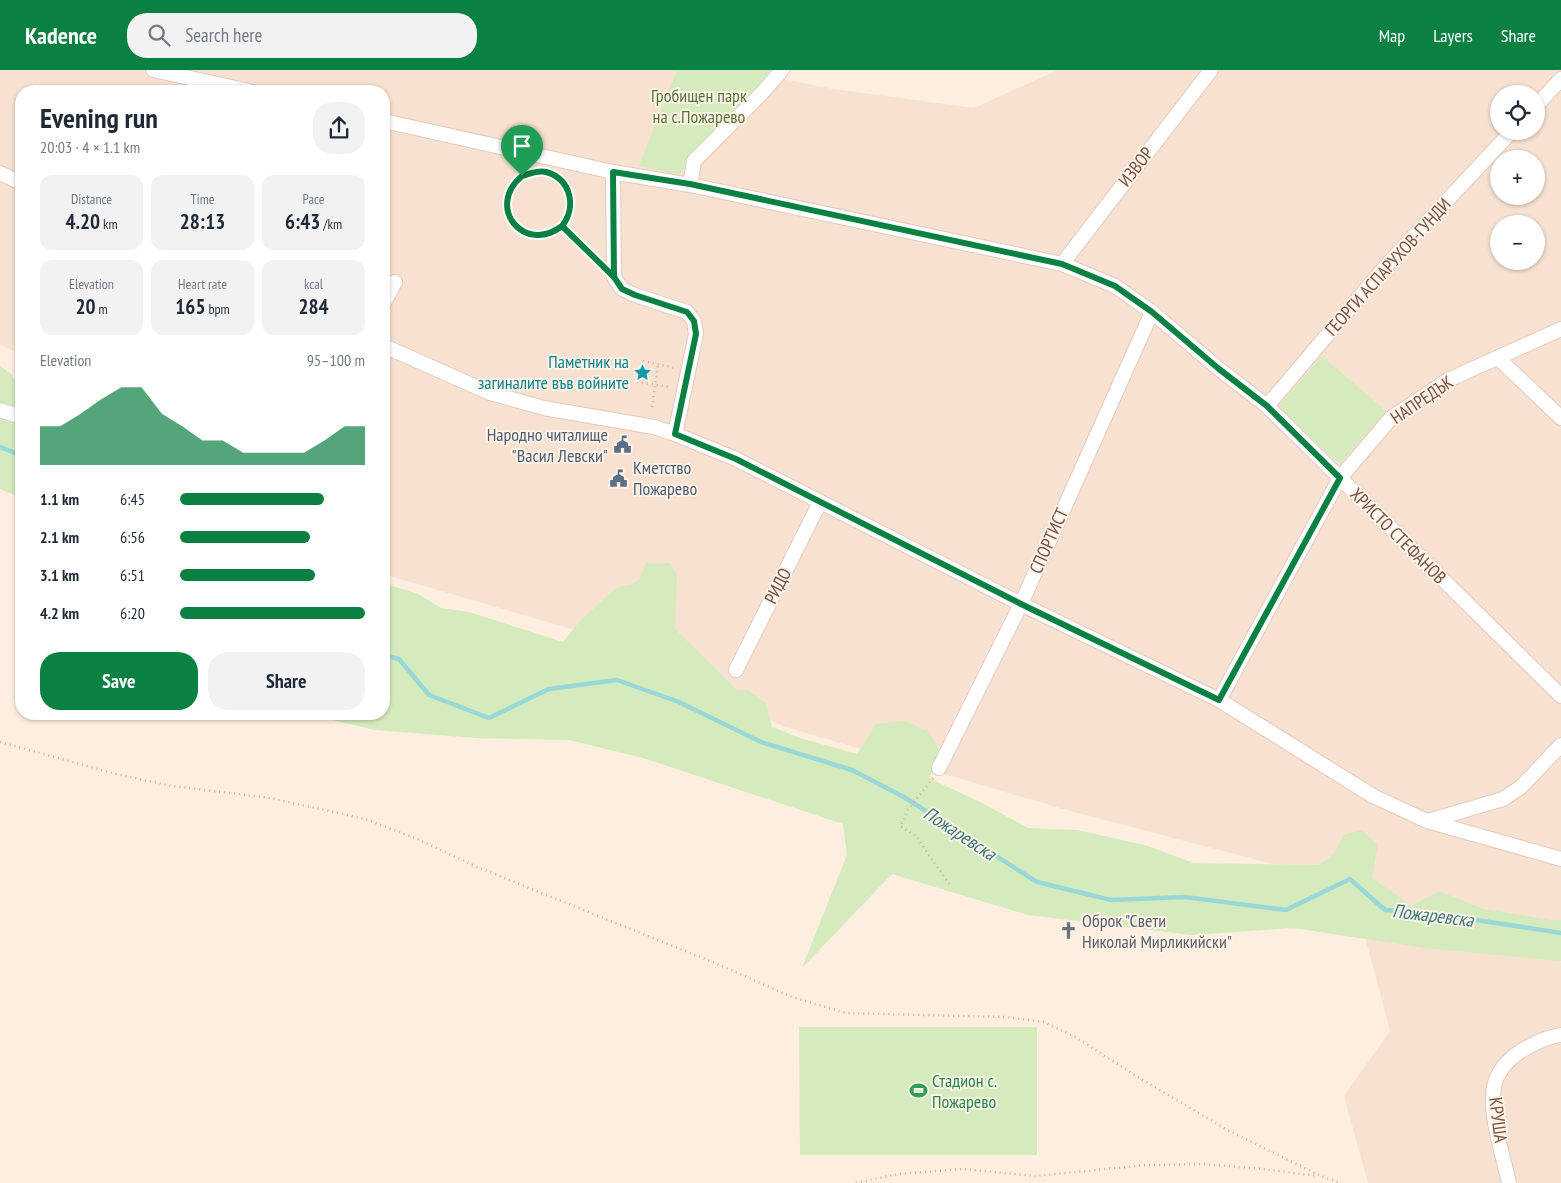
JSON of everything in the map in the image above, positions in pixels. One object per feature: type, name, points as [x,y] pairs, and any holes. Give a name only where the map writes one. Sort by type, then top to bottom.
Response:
[{"type":"street","points":[[153,70],[222,85]]},
{"type":"street","points":[[690,184],[694,161],[762,94],[782,70]]},
{"type":"street","name":"ИЗВОР","points":[[1062,264],[1210,70]]},
{"type":"street","points":[[1545,96],[1561,79]]},
{"type":"street","name":"ХРИСТО СТЕФАНОВ","points":[[390,122],[613,172],[690,184],[1062,264],[1115,286],[1152,312],[1219,369],[1267,406],[1561,696]]},
{"type":"street","name":"ГЕОРГИ АСПАРУХОВ-ГУНДИ","points":[[1267,406],[1385,267],[1504,140]]},
{"type":"street","points":[[613,172],[614,277],[622,289],[687,312],[694,321],[696,334],[675,434]]},
{"type":"street","points":[[390,292],[395,282]]},
{"type":"street","name":"СПОРТИСТ","points":[[939,768],[1021,604],[1152,312]]},
{"type":"street","name":"НАПРЕДЪК","points":[[1219,700],[1340,478],[1391,418],[1448,380],[1561,329]]},
{"type":"street","points":[[390,349],[490,393],[544,408],[654,427],[736,459],[1021,604],[1219,700],[1373,796],[1427,821],[1561,860]]},
{"type":"street","points":[[1498,358],[1561,418]]},
{"type":"street","points":[[0,410],[15,414]]},
{"type":"street","name":"РИДО","points":[[736,670],[820,502]]},
{"type":"street","points":[[1427,821],[1503,799],[1521,787],[1561,745]]},
{"type":"street","name":"КРУША","points":[[1509,1183],[1494,1113],[1494,1086],[1504,1066],[1512,1057],[1533,1043],[1561,1035]]},
{"type":"path","points":[[534,172],[546,172],[560,180],[567,188],[571,199],[571,210],[567,221],[562,226],[554,233],[543,236],[532,236],[517,228],[508,215],[506,203],[508,193],[514,183],[522,176],[534,172]]},
{"type":"path","points":[[562,226],[614,277]]},
{"type":"path","points":[[643,361],[682,370]]},
{"type":"path","points":[[652,407],[658,365]]},
{"type":"path","points":[[638,382],[674,388]]},
{"type":"path","points":[[0,742],[126,776],[172,786],[270,798],[365,819],[415,838],[477,867],[714,963],[792,997],[846,1013],[1005,1017],[1044,1022],[1077,1038],[1136,1076],[1231,1132],[1321,1176],[1340,1183]]},
{"type":"path","points":[[928,786],[907,811],[900,826],[916,836],[949,884]]},
{"type":"path","points":[[856,1183],[898,1174],[962,1169],[1035,1176],[1147,1165],[1204,1164],[1321,1176]]},
{"type":"shaded area","points":[[0,70],[738,70],[833,89],[974,108],[1058,70],[1561,70],[1561,1183],[1368,1183],[1344,1096],[1390,1031],[1366,940],[1277,865],[1063,809],[783,726],[613,641],[390,575],[390,85],[15,85],[15,351],[0,345]]},
{"type":"green space","name":"Гробищен парк на с.Пожарево","points":[[677,70],[778,70],[748,105],[678,175],[639,166]]},
{"type":"green space","points":[[1322,356],[1386,411],[1340,464],[1276,409]]},
{"type":"green space","points":[[0,366],[11,374],[15,381],[15,495],[0,489]]},
{"type":"green space","points":[[646,563],[669,563],[677,574],[675,629],[737,690],[747,690],[766,703],[772,727],[800,738],[857,754],[876,724],[905,721],[929,732],[942,754],[929,778],[984,804],[1028,828],[1078,830],[1148,846],[1193,863],[1319,865],[1334,854],[1344,835],[1361,830],[1378,844],[1372,878],[1412,906],[1439,891],[1483,909],[1550,920],[1561,920],[1561,961],[1425,948],[1293,928],[1191,935],[1028,915],[892,874],[802,968],[847,855],[843,824],[643,758],[569,740],[476,738],[375,730],[332,720],[390,720],[390,585],[418,594],[441,608],[469,612],[563,642],[581,620],[618,587],[631,585],[639,579]]},
{"type":"green space","name":"Стадион с. Пожарево","points":[[799,1027],[1037,1027],[1037,1155],[800,1155]]},
{"type":"waterway","name":"Пожаревска","points":[[0,447],[15,453]]},
{"type":"waterway","name":"Пожаревска","points":[[390,657],[399,659],[429,695],[489,718],[549,689],[617,680],[679,702],[761,742],[852,770],[904,797],[1037,882],[1111,900],[1185,897],[1286,910],[1350,879],[1385,910],[1437,914],[1561,933]]},
{"type":"place","name":"Паметник на загиналите във войните","points":[[643,372]]},
{"type":"place","name":"Народно читалище \"Васил Левски\"","points":[[622,445]]},
{"type":"place","name":"Кметство Пожарево","points":[[619,478]]},
{"type":"place","name":"Оброк \"Свети Николай Мирликийски\"","points":[[1068,931]]},
{"type":"place","name":"Стадион с. Пожарево","points":[[918,1091]]},
{"type":"route","points":[[522,176],[514,183],[508,193],[506,203],[508,215],[517,228],[532,236],[543,236],[554,233],[562,226],[614,277],[613,172],[690,184],[1062,264],[1115,286],[1152,312],[1219,369],[1267,406],[1340,478],[1219,700],[1021,604],[736,459],[675,434],[696,334],[694,321],[687,312],[622,289],[614,277],[562,226],[567,221],[571,210],[571,199],[567,188],[560,180],[546,172],[534,172],[522,176]]}]
